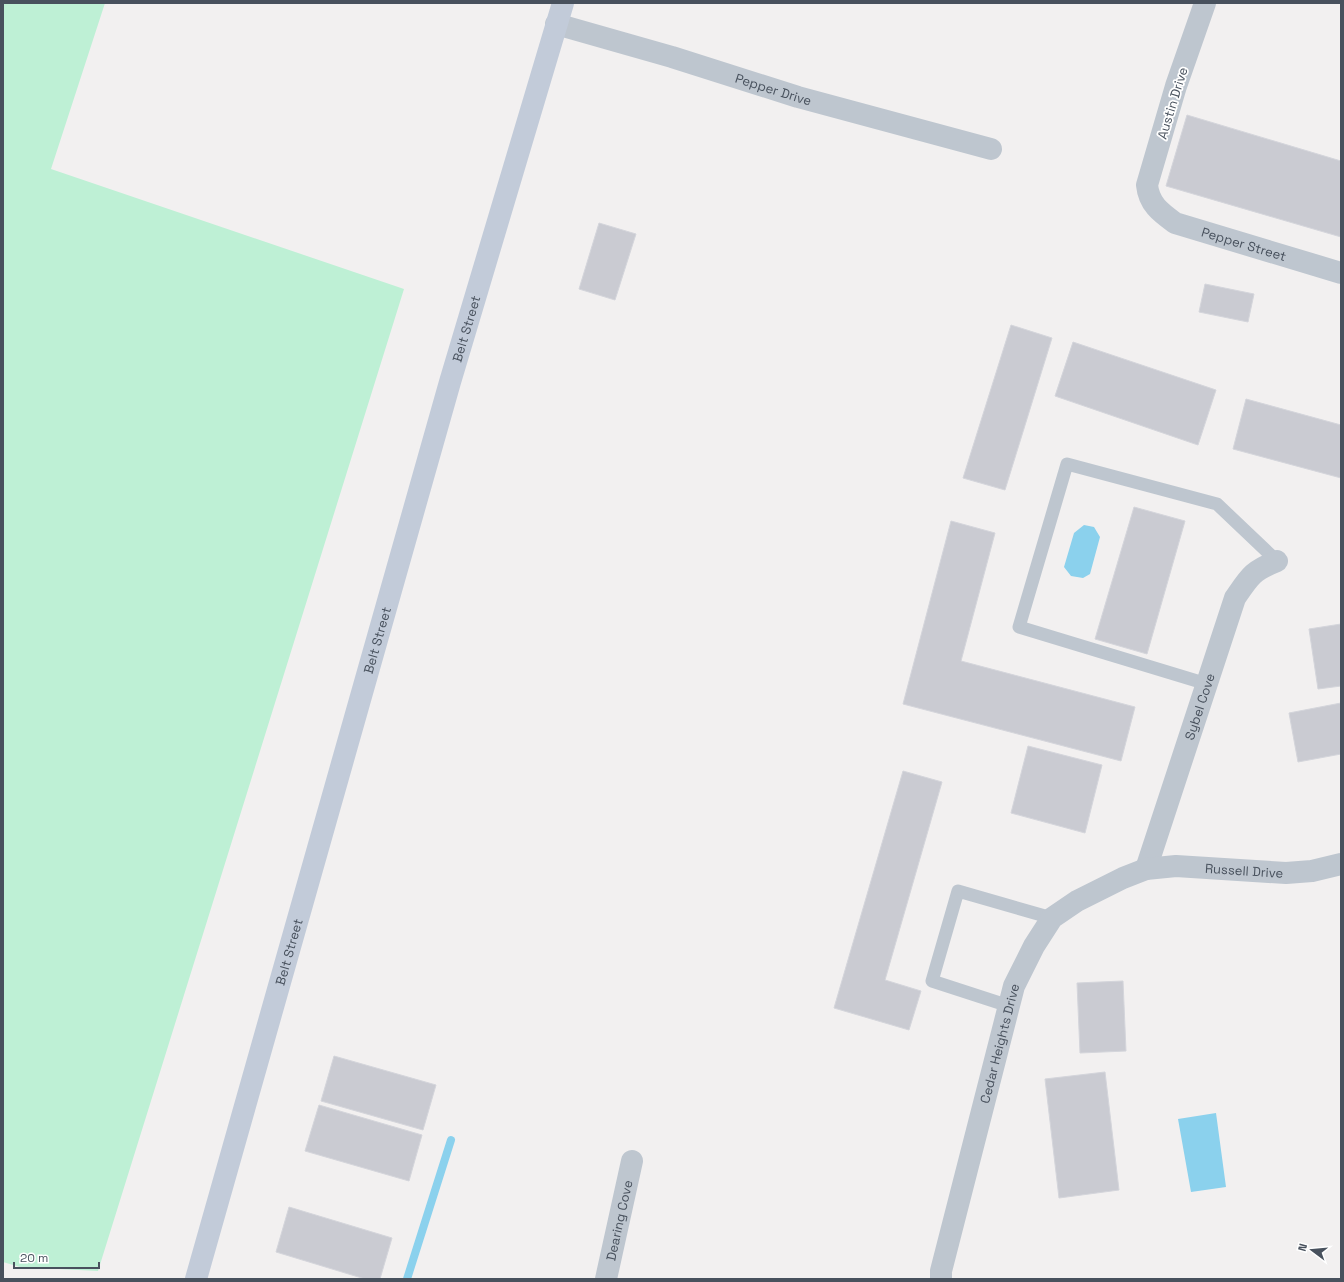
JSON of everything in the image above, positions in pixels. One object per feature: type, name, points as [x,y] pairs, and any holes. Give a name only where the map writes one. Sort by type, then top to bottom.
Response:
[{"type":"street","name":"Belt Street","points":[[196,1279],[450,382],[563,3]]},
{"type":"street","name":"Austin Drive","points":[[1152,204],[1148,194],[1147,184],[1176,86],[1205,3]]},
{"type":"street","name":"Pepper Drive","points":[[556,24],[672,57],[798,97],[991,149]]},
{"type":"street","name":"Pepper Street","points":[[1152,204],[1175,223],[1341,273]]},
{"type":"street","name":"Sybel Cove","points":[[1146,869],[1235,598],[1251,575],[1260,568],[1277,561]]},
{"type":"street","name":"Russell Drive","points":[[1146,869],[1176,866],[1286,873],[1312,871],[1341,864]]},
{"type":"street","name":"Cedar Heights Drive","points":[[941,1279],[1008,1006],[1014,986],[1034,946],[1052,918],[1077,901],[1123,878],[1146,869]]},
{"type":"street","name":"Dearing Cove","points":[[606,1279],[632,1161]]},
{"type":"lane","points":[[1207,684],[1020,627],[1067,464],[1217,504],[1277,561]]},
{"type":"lane","points":[[1008,1006],[932,981],[958,891],[1052,918]]},
{"type":"green space","points":[[3,3],[105,3],[51,169],[404,289],[98,1271],[20,1267],[3,1262]]},
{"type":"water","points":[[1084,525],[1094,527],[1100,537],[1090,574],[1083,578],[1071,576],[1064,567],[1074,533]]},
{"type":"water","points":[[1216,1113],[1226,1187],[1191,1192],[1178,1119]]},
{"type":"building","points":[[1187,115],[1341,161],[1341,237],[1166,186]]},
{"type":"building","points":[[599,223],[636,234],[615,300],[579,289]]},
{"type":"building","points":[[1205,284],[1254,294],[1248,322],[1199,312]]},
{"type":"building","points":[[1011,325],[1052,338],[1005,490],[963,478]]},
{"type":"building","points":[[1073,342],[1216,390],[1198,445],[1055,396]]},
{"type":"building","points":[[1246,399],[1341,425],[1341,478],[1233,449]]},
{"type":"building","points":[[1134,507],[1185,521],[1147,654],[1095,639]]},
{"type":"building","points":[[951,521],[995,533],[961,661],[1135,707],[1121,761],[903,704]]},
{"type":"building","points":[[1341,624],[1341,686],[1318,689],[1309,629]]},
{"type":"building","points":[[1341,703],[1341,754],[1298,762],[1289,713]]},
{"type":"building","points":[[1028,746],[1102,765],[1085,833],[1011,813]]},
{"type":"building","points":[[903,771],[942,782],[885,980],[921,991],[909,1030],[834,1008]]},
{"type":"building","points":[[1123,981],[1126,1051],[1080,1053],[1077,983]]},
{"type":"building","points":[[334,1056],[436,1085],[423,1130],[321,1101]]},
{"type":"building","points":[[1105,1072],[1119,1190],[1059,1198],[1045,1079]]},
{"type":"building","points":[[319,1105],[422,1135],[409,1181],[305,1151]]},
{"type":"building","points":[[289,1207],[392,1238],[380,1279],[365,1279],[276,1252]]},
{"type":"waterway","points":[[407,1279],[451,1140]]}]
